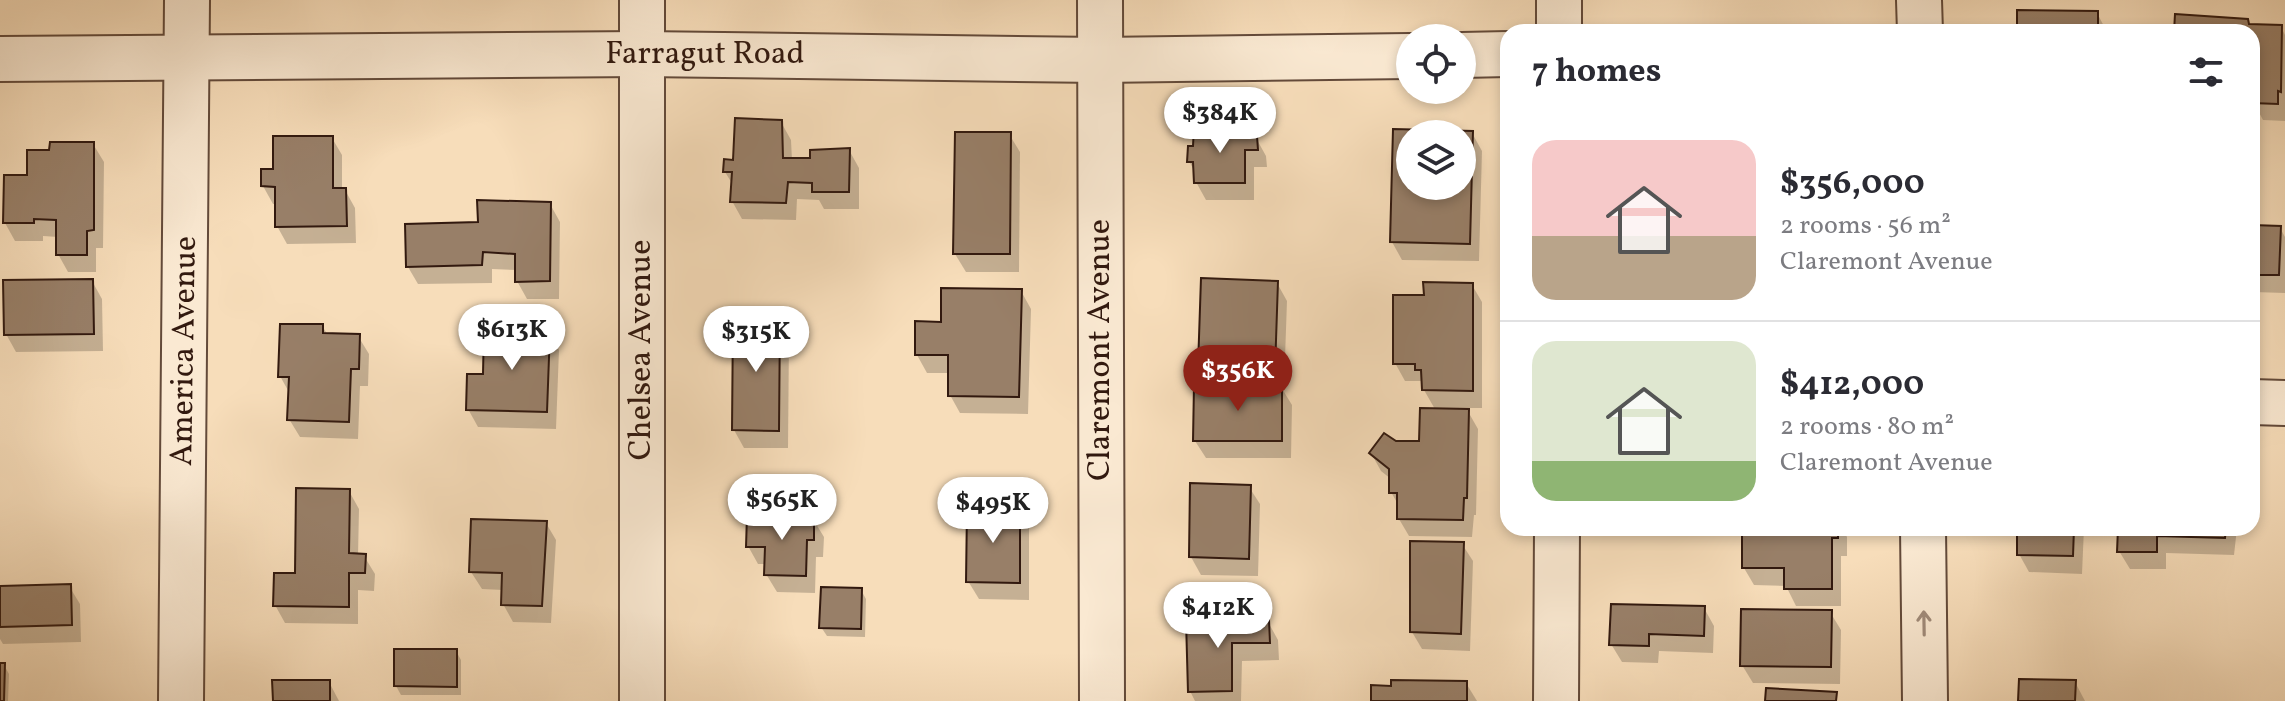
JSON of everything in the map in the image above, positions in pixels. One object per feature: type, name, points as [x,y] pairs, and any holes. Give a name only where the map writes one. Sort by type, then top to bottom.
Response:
[{"type":"street","name":"America Avenue","points":[[181,701],[187,0]]},
{"type":"street","name":"Chelsea Avenue","points":[[642,0],[642,701]]},
{"type":"street","name":"Claremont Avenue","points":[[1100,0],[1102,701]]},
{"type":"street","points":[[1559,0],[1559,24]]},
{"type":"street","points":[[1919,0],[1920,24]]},
{"type":"street","name":"Farragut Road","points":[[0,59],[642,54],[1100,60],[1396,56]]},
{"type":"street","points":[[1476,55],[1500,54]]},
{"type":"street","points":[[2260,402],[2285,403]]},
{"type":"street","points":[[1556,701],[1557,536]]},
{"type":"street","points":[[1923,536],[1925,701]]},
{"type":"building","points":[[2017,10],[2098,11],[2098,24],[2017,24]]},
{"type":"building","points":[[2175,14],[2248,19],[2249,24],[2174,24]]},
{"type":"building","points":[[2260,24],[2282,25],[2278,104],[2260,103]]},
{"type":"building","points":[[735,118],[782,120],[783,158],[810,158],[810,150],[850,148],[849,192],[812,192],[812,183],[788,182],[786,203],[730,202],[732,172],[723,172],[724,159],[733,160]]},
{"type":"building","points":[[1194,127],[1242,130],[1242,135],[1257,136],[1258,150],[1245,150],[1245,183],[1194,183],[1193,162],[1187,162],[1188,146],[1193,146]]},
{"type":"building","points":[[1393,129],[1396,129],[1396,200],[1471,200],[1470,244],[1390,242]]},
{"type":"building","points":[[955,132],[1011,132],[1010,254],[953,254]]},
{"type":"building","points":[[273,136],[333,136],[333,188],[346,188],[347,226],[275,227],[275,187],[261,186],[261,169],[273,169]]},
{"type":"building","points":[[50,142],[94,142],[94,230],[87,231],[87,255],[56,255],[56,220],[3,223],[4,175],[27,175],[27,150],[49,150]]},
{"type":"building","points":[[477,200],[551,202],[550,281],[515,282],[515,254],[483,252],[482,265],[406,267],[405,224],[478,222]]},
{"type":"building","points":[[2260,225],[2281,226],[2279,275],[2260,275]]},
{"type":"building","points":[[1201,278],[1278,281],[1275,370],[1198,367]]},
{"type":"building","points":[[93,279],[94,334],[4,335],[3,280]]},
{"type":"building","points":[[1423,282],[1473,283],[1473,391],[1422,390],[1421,370],[1415,370],[1415,364],[1393,364],[1393,295],[1424,295]]},
{"type":"building","points":[[941,288],[1022,289],[1019,397],[948,396],[948,355],[915,355],[915,321],[941,322]]},
{"type":"building","points":[[733,317],[780,317],[779,431],[732,430]]},
{"type":"building","points":[[280,324],[323,324],[323,333],[360,334],[359,369],[351,369],[349,422],[287,420],[289,377],[278,377]]},
{"type":"building","points":[[484,328],[550,330],[547,412],[466,410],[467,374],[483,374]]},
{"type":"building","points":[[1194,385],[1282,385],[1282,441],[1193,441]]},
{"type":"building","points":[[1420,408],[1469,409],[1467,498],[1464,498],[1463,520],[1397,519],[1397,493],[1389,493],[1389,469],[1369,453],[1384,433],[1396,441],[1419,441]]},
{"type":"building","points":[[1190,483],[1251,485],[1249,559],[1189,557]]},
{"type":"building","points":[[296,488],[350,489],[349,553],[366,554],[365,573],[349,573],[349,607],[273,606],[274,573],[295,573]]},
{"type":"building","points":[[967,508],[1020,508],[1020,583],[966,582]]},
{"type":"building","points":[[747,515],[814,517],[814,540],[807,540],[806,576],[764,575],[765,547],[746,547]]},
{"type":"building","points":[[471,519],[547,521],[542,606],[501,605],[502,573],[469,572]]},
{"type":"building","points":[[1742,536],[1838,536],[1832,538],[1832,589],[1784,589],[1784,568],[1742,568]]},
{"type":"building","points":[[2017,536],[2074,536],[2073,556],[2017,555]]},
{"type":"building","points":[[2118,536],[2157,536],[2157,552],[2117,552]]},
{"type":"building","points":[[2157,536],[2225,536],[2225,538]]},
{"type":"building","points":[[1410,541],[1464,542],[1461,634],[1410,632]]},
{"type":"building","points":[[71,584],[72,625],[0,627],[0,586]]},
{"type":"building","points":[[821,587],[862,588],[861,629],[819,628]]},
{"type":"building","points":[[1611,604],[1705,606],[1704,636],[1649,634],[1649,646],[1609,645]]},
{"type":"building","points":[[1741,609],[1832,610],[1831,667],[1740,666]]},
{"type":"building","points":[[1186,620],[1269,620],[1270,643],[1232,643],[1232,691],[1188,692]]},
{"type":"building","points":[[394,649],[457,649],[457,687],[394,686]]},
{"type":"building","points":[[0,663],[5,663],[4,701],[0,701]]},
{"type":"building","points":[[2019,679],[2076,680],[2075,701],[2018,701]]},
{"type":"building","points":[[272,680],[330,680],[330,701],[273,701]]},
{"type":"building","points":[[1391,680],[1467,681],[1467,701],[1371,701],[1371,685],[1391,686]]},
{"type":"building","points":[[1766,688],[1837,692],[1836,701],[1765,701]]}]
